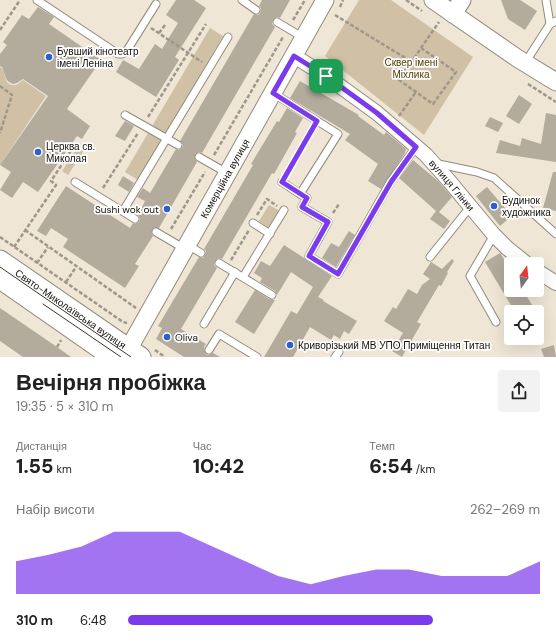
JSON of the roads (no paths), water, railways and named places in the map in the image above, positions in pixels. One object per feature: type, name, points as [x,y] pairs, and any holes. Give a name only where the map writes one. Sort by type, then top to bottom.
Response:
[{"type":"main road","name":"Свято-Миколаївська вулиця","points":[[0,260],[131,354]]},
{"type":"main road","name":"Свято-Миколаївська вулиця","points":[[0,279],[112,357]]},
{"type":"street","name":"Комерційна вулиця","points":[[131,354],[191,249],[227,174],[325,0]]},
{"type":"street","points":[[433,0],[525,63],[556,82]]},
{"type":"street","name":"вулиця Глінки","points":[[294,56],[326,76],[377,113],[416,147],[432,162],[494,235],[519,257]]},
{"type":"street","points":[[544,275],[556,283]]},
{"type":"lane","points":[[37,0],[118,54],[126,52],[156,4]]},
{"type":"lane","points":[[242,0],[256,10]]},
{"type":"lane","points":[[525,63],[553,23],[546,0]]},
{"type":"lane","points":[[277,22],[304,38]]},
{"type":"lane","points":[[123,211],[228,37]]},
{"type":"lane","points":[[273,93],[338,134],[300,194]]},
{"type":"lane","points":[[125,115],[178,145]]},
{"type":"lane","points":[[282,182],[307,198],[302,207],[328,222],[309,256],[338,274],[391,182],[416,147]]},
{"type":"lane","points":[[199,158],[227,174]]},
{"type":"lane","points":[[432,162],[490,176],[556,234]]},
{"type":"lane","points":[[75,182],[135,219]]},
{"type":"lane","points":[[430,257],[470,207]]},
{"type":"lane","points":[[243,277],[284,210]]},
{"type":"lane","points":[[253,223],[270,234]]},
{"type":"lane","points":[[156,232],[191,249]]},
{"type":"lane","points":[[494,235],[470,276],[496,322]]},
{"type":"lane","points":[[219,263],[272,295]]},
{"type":"lane","points":[[204,324],[235,272]]},
{"type":"lane","points":[[209,350],[219,334],[257,357]]},
{"type":"tram line","points":[[0,267],[131,357]]},
{"type":"tram line","points":[[43,304],[121,357]]},
{"type":"place","name":"Бувший кінотеатр імені Леніна","points":[[49,57]]},
{"type":"place","name":"Церква св. Миколая","points":[[38,152]]},
{"type":"place","name":"Будинок художника","points":[[494,206]]},
{"type":"place","name":"Sushi wok out","points":[[167,209]]},
{"type":"place","name":"Oliva","points":[[167,337]]},
{"type":"place","name":"Криворізький МВ УПО Приміщення Титан","points":[[290,345]]},
{"type":"park label","name":"Сквер імені Міхлика","points":[[411,68]]}]
